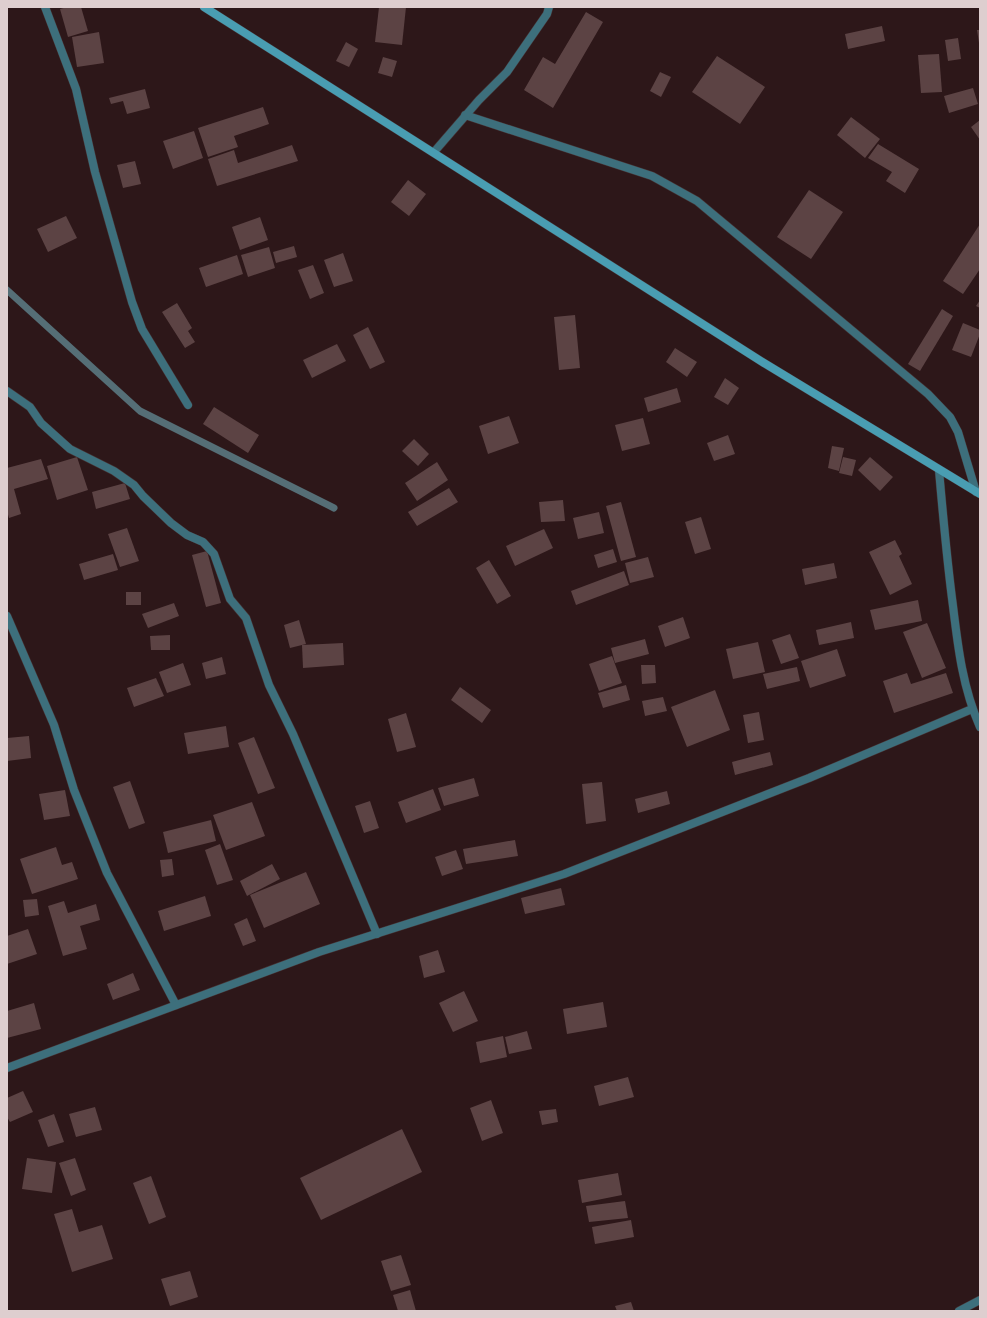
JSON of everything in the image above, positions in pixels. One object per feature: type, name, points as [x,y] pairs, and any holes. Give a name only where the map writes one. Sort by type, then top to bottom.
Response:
[{"type":"street","points":[[45,7],[76,89],[95,172],[132,302],[142,329],[188,405]]},
{"type":"street","points":[[204,7],[764,363],[978,493]]},
{"type":"street","points":[[434,152],[466,115],[507,72],[534,33],[549,7]]},
{"type":"street","points":[[466,115],[652,176],[697,201],[928,394],[950,417],[958,432],[978,493]]},
{"type":"street","points":[[7,392],[30,407],[41,422],[70,449],[114,471],[134,485],[143,496],[171,523],[187,535],[210,547],[214,554],[230,599],[246,618],[269,685],[293,734],[377,934]]},
{"type":"street","points":[[939,470],[946,548],[960,660],[972,709],[980,727]]},
{"type":"street","points":[[7,616],[54,725],[74,790],[107,873],[176,1005]]},
{"type":"street","points":[[7,1068],[319,952],[564,874],[810,778],[972,709]]},
{"type":"street","points":[[959,1311],[980,1300]]},
{"type":"building","points":[[67,7],[81,7],[88,31],[68,37],[60,9]]},
{"type":"building","points":[[379,7],[406,7],[402,45],[375,42]]},
{"type":"building","points":[[586,12],[603,22],[553,108],[524,90],[543,57],[555,64]]},
{"type":"building","points":[[882,26],[885,41],[848,49],[845,34]]},
{"type":"building","points":[[977,30],[980,30],[980,43],[979,43]]},
{"type":"building","points":[[99,32],[104,63],[77,67],[72,37]]},
{"type":"building","points":[[958,38],[961,59],[948,61],[945,40]]},
{"type":"building","points":[[346,42],[358,49],[349,67],[336,61]]},
{"type":"building","points":[[939,54],[942,92],[921,93],[918,55]]},
{"type":"building","points":[[717,56],[765,87],[740,124],[692,92]]},
{"type":"building","points":[[383,57],[397,61],[392,77],[378,73]]},
{"type":"building","points":[[660,72],[671,77],[661,97],[650,91]]},
{"type":"building","points":[[973,88],[978,104],[949,113],[944,96]]},
{"type":"building","points":[[145,89],[150,108],[127,114],[123,101],[111,104],[109,98]]},
{"type":"building","points":[[263,107],[269,124],[234,136],[238,147],[208,157],[198,128]]},
{"type":"building","points":[[851,117],[880,139],[865,158],[837,135]]},
{"type":"building","points":[[980,120],[980,140],[971,127]]},
{"type":"building","points":[[194,131],[203,158],[173,169],[163,141]]},
{"type":"building","points":[[878,144],[919,169],[905,193],[886,181],[892,172],[868,158]]},
{"type":"building","points":[[292,145],[298,161],[217,186],[208,159],[234,150],[238,163]]},
{"type":"building","points":[[135,161],[141,184],[123,188],[117,165]]},
{"type":"building","points":[[408,180],[426,194],[409,216],[391,202]]},
{"type":"building","points":[[809,190],[843,212],[811,259],[777,237]]},
{"type":"building","points":[[66,216],[77,238],[48,252],[37,229]]},
{"type":"building","points":[[260,217],[268,240],[240,250],[232,227]]},
{"type":"building","points":[[980,224],[980,269],[963,294],[943,281]]},
{"type":"building","points":[[294,246],[297,257],[276,263],[273,252]]},
{"type":"building","points":[[269,247],[275,268],[248,277],[241,255]]},
{"type":"building","points":[[343,253],[353,281],[334,287],[324,260]]},
{"type":"building","points":[[237,255],[243,274],[206,287],[199,268]]},
{"type":"building","points":[[313,265],[324,293],[310,299],[298,270]]},
{"type":"building","points":[[980,300],[980,308],[976,306]]},
{"type":"building","points":[[177,303],[192,328],[188,331],[195,342],[185,348],[162,312]]},
{"type":"building","points":[[942,309],[953,316],[920,371],[908,364]]},
{"type":"building","points":[[575,315],[580,368],[559,370],[554,317]]},
{"type":"building","points":[[963,323],[980,330],[980,334],[971,357],[952,350]]},
{"type":"building","points":[[368,327],[385,362],[370,369],[353,335]]},
{"type":"building","points":[[337,344],[346,361],[312,378],[303,360]]},
{"type":"building","points":[[675,348],[697,362],[687,377],[666,362]]},
{"type":"building","points":[[725,378],[739,388],[728,405],[714,397]]},
{"type":"building","points":[[677,388],[681,402],[648,412],[644,398]]},
{"type":"building","points":[[214,407],[259,435],[248,453],[203,424]]},
{"type":"building","points":[[509,416],[519,443],[488,454],[479,426]]},
{"type":"building","points":[[643,418],[650,444],[622,451],[615,425]]},
{"type":"building","points":[[728,435],[735,454],[714,461],[707,443]]},
{"type":"building","points":[[414,439],[429,454],[418,466],[402,451]]},
{"type":"building","points":[[832,446],[844,448],[839,471],[828,468]]},
{"type":"building","points":[[77,457],[88,490],[57,500],[47,466]]},
{"type":"building","points":[[843,457],[856,460],[852,476],[839,473]]},
{"type":"building","points":[[870,457],[893,477],[880,491],[858,470]]},
{"type":"building","points":[[41,459],[48,479],[14,489],[21,514],[9,518],[7,511],[7,468]]},
{"type":"building","points":[[437,462],[448,480],[417,501],[405,483]]},
{"type":"building","points":[[125,483],[130,499],[96,509],[92,492]]},
{"type":"building","points":[[449,488],[458,502],[417,526],[408,512]]},
{"type":"building","points":[[563,500],[565,521],[541,522],[539,502]]},
{"type":"building","points":[[621,502],[636,557],[621,561],[606,506]]},
{"type":"building","points":[[599,512],[604,533],[578,539],[573,518]]},
{"type":"building","points":[[701,517],[711,549],[695,554],[685,522]]},
{"type":"building","points":[[127,528],[139,561],[120,567],[108,534]]},
{"type":"building","points":[[544,529],[553,548],[515,566],[506,546]]},
{"type":"building","points":[[895,540],[902,554],[899,556],[912,584],[890,595],[869,552]]},
{"type":"building","points":[[613,549],[617,562],[598,568],[594,555]]},
{"type":"building","points":[[207,551],[221,603],[206,607],[192,555]]},
{"type":"building","points":[[113,554],[118,570],[84,580],[79,564]]},
{"type":"building","points":[[648,557],[654,577],[630,583],[625,563]]},
{"type":"building","points":[[489,560],[511,596],[497,604],[476,568]]},
{"type":"building","points":[[834,563],[837,578],[805,585],[802,569]]},
{"type":"building","points":[[624,571],[629,585],[576,605],[571,591]]},
{"type":"building","points":[[126,592],[141,592],[141,605],[126,605]]},
{"type":"building","points":[[918,600],[922,621],[875,630],[870,610]]},
{"type":"building","points":[[174,603],[179,616],[148,628],[142,614]]},
{"type":"building","points":[[683,617],[690,638],[665,647],[658,626]]},
{"type":"building","points":[[299,620],[306,644],[290,648],[284,625]]},
{"type":"building","points":[[851,622],[854,638],[819,645],[816,630]]},
{"type":"building","points":[[927,623],[946,668],[922,678],[903,632]]},
{"type":"building","points":[[790,634],[799,658],[781,664],[772,640]]},
{"type":"building","points":[[170,635],[170,650],[151,650],[150,636]]},
{"type":"building","points":[[645,639],[649,654],[615,663],[611,648]]},
{"type":"building","points":[[758,642],[765,672],[733,679],[726,649]]},
{"type":"building","points":[[343,643],[344,665],[303,668],[302,645]]},
{"type":"building","points":[[837,649],[846,676],[810,688],[801,661]]},
{"type":"building","points":[[612,656],[622,683],[599,691],[589,664]]},
{"type":"building","points":[[222,657],[226,674],[206,679],[202,663]]},
{"type":"building","points":[[183,663],[191,685],[167,693],[159,672]]},
{"type":"building","points":[[641,665],[655,665],[656,683],[642,684]]},
{"type":"building","points":[[797,667],[800,681],[767,689],[763,674]]},
{"type":"building","points":[[907,673],[911,684],[946,673],[953,693],[894,713],[883,681]]},
{"type":"building","points":[[156,678],[164,696],[134,707],[127,688]]},
{"type":"building","points":[[626,685],[630,700],[603,708],[598,693]]},
{"type":"building","points":[[460,687],[491,710],[482,723],[451,700]]},
{"type":"building","points":[[715,690],[730,730],[687,747],[671,707]]},
{"type":"building","points":[[663,697],[667,711],[645,716],[642,701]]},
{"type":"building","points":[[759,712],[764,740],[748,743],[743,715]]},
{"type":"building","points":[[406,713],[416,747],[397,752],[388,719]]},
{"type":"building","points":[[226,726],[229,747],[188,754],[184,733]]},
{"type":"building","points":[[29,736],[31,758],[7,761],[7,738]]},
{"type":"building","points":[[254,737],[275,788],[258,794],[238,743]]},
{"type":"building","points":[[770,752],[773,765],[735,775],[732,762]]},
{"type":"building","points":[[474,778],[479,796],[444,806],[438,788]]},
{"type":"building","points":[[130,781],[145,823],[129,829],[113,787]]},
{"type":"building","points":[[602,782],[606,821],[586,824],[582,784]]},
{"type":"building","points":[[433,789],[441,810],[406,823],[398,802]]},
{"type":"building","points":[[65,790],[70,816],[44,820],[39,794]]},
{"type":"building","points":[[667,791],[670,804],[638,813],[635,799]]},
{"type":"building","points":[[370,801],[379,828],[364,833],[355,806]]},
{"type":"building","points":[[252,802],[265,836],[226,850],[213,815]]},
{"type":"building","points":[[211,820],[216,841],[168,853],[163,832]]},
{"type":"building","points":[[515,840],[518,856],[466,864],[463,849]]},
{"type":"building","points":[[220,844],[233,880],[217,885],[205,850]]},
{"type":"building","points":[[56,847],[62,865],[72,862],[78,879],[32,894],[20,859]]},
{"type":"building","points":[[456,850],[463,869],[442,876],[435,857]]},
{"type":"building","points":[[172,859],[174,875],[162,877],[160,860]]},
{"type":"building","points":[[272,864],[280,879],[247,896],[240,881]]},
{"type":"building","points":[[306,872],[320,904],[264,928],[250,895]]},
{"type":"building","points":[[561,888],[565,905],[525,914],[521,898]]},
{"type":"building","points":[[205,896],[211,916],[164,931],[158,911]]},
{"type":"building","points":[[37,899],[39,915],[25,917],[23,900]]},
{"type":"building","points":[[64,901],[68,913],[96,904],[100,920],[80,926],[87,949],[63,956],[48,906]]},
{"type":"building","points":[[247,918],[256,941],[243,946],[234,924]]},
{"type":"building","points":[[28,929],[37,954],[7,964],[7,936]]},
{"type":"building","points":[[438,950],[445,972],[424,978],[419,956]]},
{"type":"building","points":[[133,973],[140,990],[113,1000],[107,984]]},
{"type":"building","points":[[464,991],[478,1021],[453,1032],[439,1003]]},
{"type":"building","points":[[603,1002],[607,1027],[567,1034],[563,1009]]},
{"type":"building","points":[[34,1003],[41,1029],[7,1038],[7,1011]]},
{"type":"building","points":[[527,1031],[532,1049],[509,1054],[505,1037]]},
{"type":"building","points":[[503,1036],[507,1057],[480,1063],[476,1042]]},
{"type":"building","points":[[628,1077],[634,1097],[599,1106],[594,1086]]},
{"type":"building","points":[[23,1091],[33,1112],[10,1122],[7,1117],[7,1098]]},
{"type":"building","points":[[491,1100],[503,1133],[482,1141],[470,1108]]},
{"type":"building","points":[[95,1107],[102,1130],[76,1137],[69,1114]]},
{"type":"building","points":[[556,1109],[558,1122],[542,1125],[539,1111]]},
{"type":"building","points":[[54,1114],[64,1142],[48,1147],[38,1120]]},
{"type":"building","points":[[402,1129],[422,1172],[321,1220],[300,1178]]},
{"type":"building","points":[[27,1158],[56,1162],[52,1193],[22,1189]]},
{"type":"building","points":[[75,1158],[86,1190],[71,1196],[59,1163]]},
{"type":"building","points":[[618,1173],[622,1195],[582,1203],[578,1180]]},
{"type":"building","points":[[151,1176],[166,1217],[149,1224],[133,1183]]},
{"type":"building","points":[[625,1201],[628,1218],[589,1222],[586,1206]]},
{"type":"building","points":[[72,1209],[79,1232],[102,1225],[113,1259],[72,1272],[54,1214]]},
{"type":"building","points":[[631,1220],[634,1237],[595,1244],[592,1227]]},
{"type":"building","points":[[401,1255],[411,1285],[391,1291],[381,1261]]},
{"type":"building","points":[[190,1271],[198,1297],[170,1306],[161,1279]]},
{"type":"building","points":[[410,1290],[416,1311],[398,1311],[393,1295]]},
{"type":"building","points":[[631,1302],[634,1311],[617,1311],[615,1306]]},
{"type":"waterway","points":[[7,290],[140,411],[334,508]]}]
